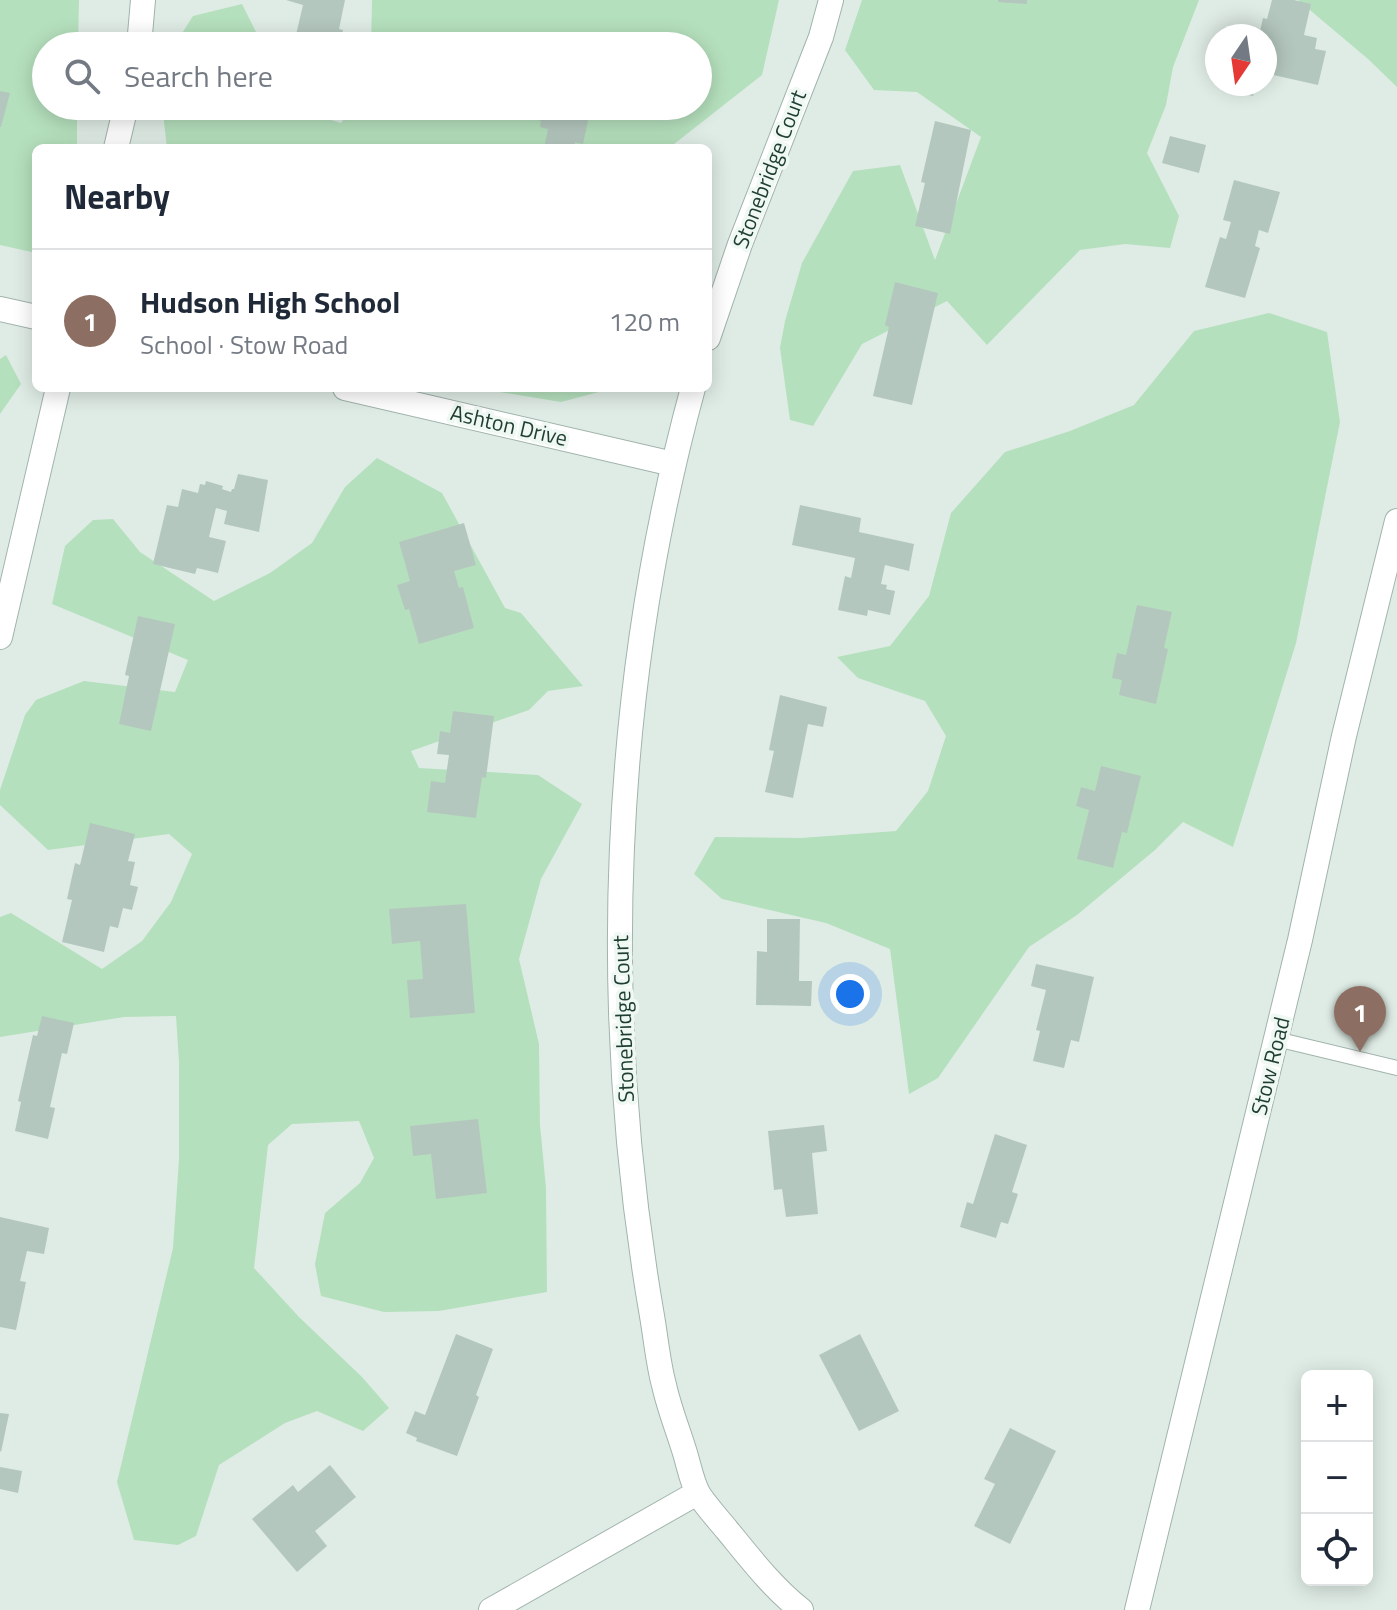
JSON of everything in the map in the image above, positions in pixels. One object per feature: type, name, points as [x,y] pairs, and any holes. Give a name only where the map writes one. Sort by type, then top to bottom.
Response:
[{"type":"street","points":[[140,32],[143,0]]},
{"type":"street","name":"Stonebridge Court","points":[[712,326],[748,221],[821,37],[831,0]]},
{"type":"street","points":[[117,144],[123,120]]},
{"type":"street","points":[[0,309],[32,316]]},
{"type":"street","points":[[0,637],[57,392]]},
{"type":"street","name":"Ashton Drive","points":[[362,392],[673,464]]},
{"type":"street","name":"Stonebridge Court","points":[[692,392],[673,464],[654,562],[631,734],[620,918],[621,1014],[629,1151],[645,1276],[664,1386],[697,1493],[767,1579],[801,1610]]},
{"type":"street","name":"Stow Road","points":[[1137,1610],[1276,1039],[1344,736],[1397,521]]},
{"type":"street","points":[[491,1610],[697,1493]]},
{"type":"lane","points":[[1276,1039],[1397,1068]]},
{"type":"green space","points":[[0,0],[79,0],[78,32],[32,32],[32,120],[77,120],[77,144],[32,144],[32,252],[0,245]]},
{"type":"green space","points":[[372,0],[779,0],[762,75],[712,114],[712,32],[371,32]]},
{"type":"green space","points":[[862,0],[1199,0],[1173,67],[1166,105],[1147,153],[1179,216],[1170,248],[1125,244],[1080,250],[987,345],[947,301],[862,344],[813,426],[790,420],[780,348],[802,263],[853,171],[900,165],[935,260],[981,137],[917,92],[874,90],[845,50]]},
{"type":"green space","points":[[1298,0],[1397,0],[1397,87],[1368,59]]},
{"type":"green space","points":[[242,4],[256,32],[183,32],[193,16]]},
{"type":"green space","points":[[331,120],[341,123],[343,120],[705,120],[674,144],[167,144],[164,122]]},
{"type":"green space","points":[[1269,313],[1327,332],[1340,422],[1296,643],[1233,847],[1183,822],[1155,850],[1077,915],[1029,947],[938,1078],[909,1094],[890,949],[826,923],[722,899],[694,874],[715,837],[801,838],[896,831],[928,791],[946,736],[925,701],[858,678],[837,657],[890,646],[929,596],[951,513],[1005,452],[1070,431],[1134,405],[1194,331]]},
{"type":"green space","points":[[6,355],[21,384],[0,414],[0,359]]},
{"type":"green space","points":[[500,392],[599,392],[561,402]]},
{"type":"green space","points":[[377,458],[442,493],[505,608],[521,613],[583,686],[548,691],[529,710],[411,751],[419,768],[538,775],[582,804],[541,879],[519,959],[539,1044],[547,1292],[439,1311],[384,1312],[321,1296],[315,1264],[325,1213],[360,1183],[374,1158],[359,1121],[292,1124],[268,1145],[254,1268],[389,1408],[363,1431],[317,1411],[285,1423],[219,1465],[196,1536],[178,1545],[134,1540],[117,1482],[173,1248],[179,1159],[176,1016],[124,1017],[0,1037],[0,917],[11,913],[102,969],[142,941],[171,902],[192,854],[169,834],[48,850],[0,805],[0,790],[25,715],[36,700],[84,681],[175,692],[188,660],[52,604],[65,546],[93,520],[113,519],[140,552],[214,601],[270,573],[312,543],[345,487]]},
{"type":"building","points":[[286,0],[345,0],[339,29],[343,32],[297,32],[303,5]]},
{"type":"building","points":[[1027,0],[1027,4],[998,2]]},
{"type":"building","points":[[1272,0],[1311,4],[1304,35],[1317,38],[1315,49],[1326,51],[1318,85],[1277,76],[1277,24],[1262,24],[1263,18],[1267,19]]},
{"type":"building","points":[[0,91],[10,93],[1,127],[0,127]]},
{"type":"building","points":[[538,120],[588,120],[583,144],[545,144],[548,129],[540,127],[541,121]]},
{"type":"building","points":[[935,121],[971,130],[950,234],[915,226]]},
{"type":"building","points":[[1170,136],[1206,145],[1199,173],[1162,163]]},
{"type":"building","points":[[1234,180],[1280,192],[1268,233],[1259,230],[1255,246],[1260,248],[1245,298],[1205,287],[1220,237],[1226,239],[1231,222],[1223,220]]},
{"type":"building","points":[[895,282],[938,293],[912,405],[873,396],[889,327],[885,325]]},
{"type":"building","points":[[238,474],[268,480],[259,532],[224,524],[227,511],[216,508],[209,537],[226,541],[218,573],[197,568],[195,574],[153,564],[167,505],[178,507],[182,489],[198,493],[200,484],[205,485],[206,481],[231,492]]},
{"type":"building","points":[[800,505],[861,518],[859,532],[914,544],[909,571],[885,565],[881,584],[895,591],[890,615],[868,610],[867,616],[838,610],[845,576],[851,578],[855,558],[792,545]]},
{"type":"building","points":[[464,523],[476,565],[454,571],[459,588],[463,587],[474,628],[419,644],[409,609],[405,610],[397,585],[410,581],[399,542]]},
{"type":"building","points":[[1137,605],[1172,612],[1156,704],[1119,695],[1122,680],[1112,678],[1117,653],[1126,655]]},
{"type":"building","points":[[138,616],[175,624],[151,731],[119,724],[129,676],[125,675]]},
{"type":"building","points":[[780,695],[827,707],[823,727],[808,724],[793,798],[765,792],[774,751],[769,750]]},
{"type":"building","points":[[453,711],[494,716],[486,778],[482,777],[476,818],[427,812],[431,781],[445,783],[449,755],[437,754],[440,731],[450,733]]},
{"type":"building","points":[[1101,766],[1141,776],[1127,833],[1122,832],[1113,868],[1077,859],[1089,810],[1076,806],[1081,787],[1095,791]]},
{"type":"building","points":[[90,823],[135,834],[128,861],[135,862],[130,885],[138,887],[132,910],[123,908],[118,928],[110,926],[104,952],[62,942],[72,900],[67,899],[75,863],[80,865]]},
{"type":"building","points":[[466,904],[475,1013],[410,1018],[407,980],[423,979],[420,941],[392,944],[389,909]]},
{"type":"building","points":[[767,919],[800,919],[799,981],[812,981],[811,1006],[756,1005],[757,951],[767,952]]},
{"type":"building","points":[[1036,964],[1094,977],[1079,1042],[1071,1040],[1064,1068],[1033,1061],[1040,1031],[1036,1030],[1046,990],[1031,986]]},
{"type":"building","points":[[42,1016],[74,1023],[67,1054],[62,1053],[50,1107],[55,1108],[48,1139],[15,1131],[21,1102],[18,1101],[33,1035],[37,1036]]},
{"type":"building","points":[[478,1119],[487,1193],[436,1199],[431,1154],[413,1156],[410,1126]]},
{"type":"building","points":[[824,1125],[827,1151],[812,1153],[818,1214],[786,1217],[782,1189],[774,1190],[768,1131]]},
{"type":"building","points":[[995,1134],[1027,1145],[1012,1192],[1018,1194],[1008,1224],[1001,1222],[996,1238],[960,1227],[967,1202],[973,1204]]},
{"type":"building","points":[[0,1217],[49,1228],[44,1254],[27,1251],[20,1281],[26,1282],[16,1330],[0,1327]]},
{"type":"building","points":[[456,1334],[493,1349],[457,1456],[416,1441],[417,1438],[406,1433],[415,1411],[425,1415]]},
{"type":"building","points":[[860,1334],[899,1411],[859,1431],[819,1355]]},
{"type":"building","points":[[0,1413],[9,1414],[1,1452],[0,1451]]},
{"type":"building","points":[[1010,1428],[1056,1451],[1010,1544],[974,1526],[995,1484],[984,1479]]},
{"type":"building","points":[[330,1465],[356,1497],[315,1531],[327,1546],[297,1572],[252,1519],[293,1485],[298,1492]]},
{"type":"building","points":[[0,1467],[22,1471],[18,1493],[0,1489]]},
{"type":"place","name":"Hudson High School","points":[[1360,1052]]}]
